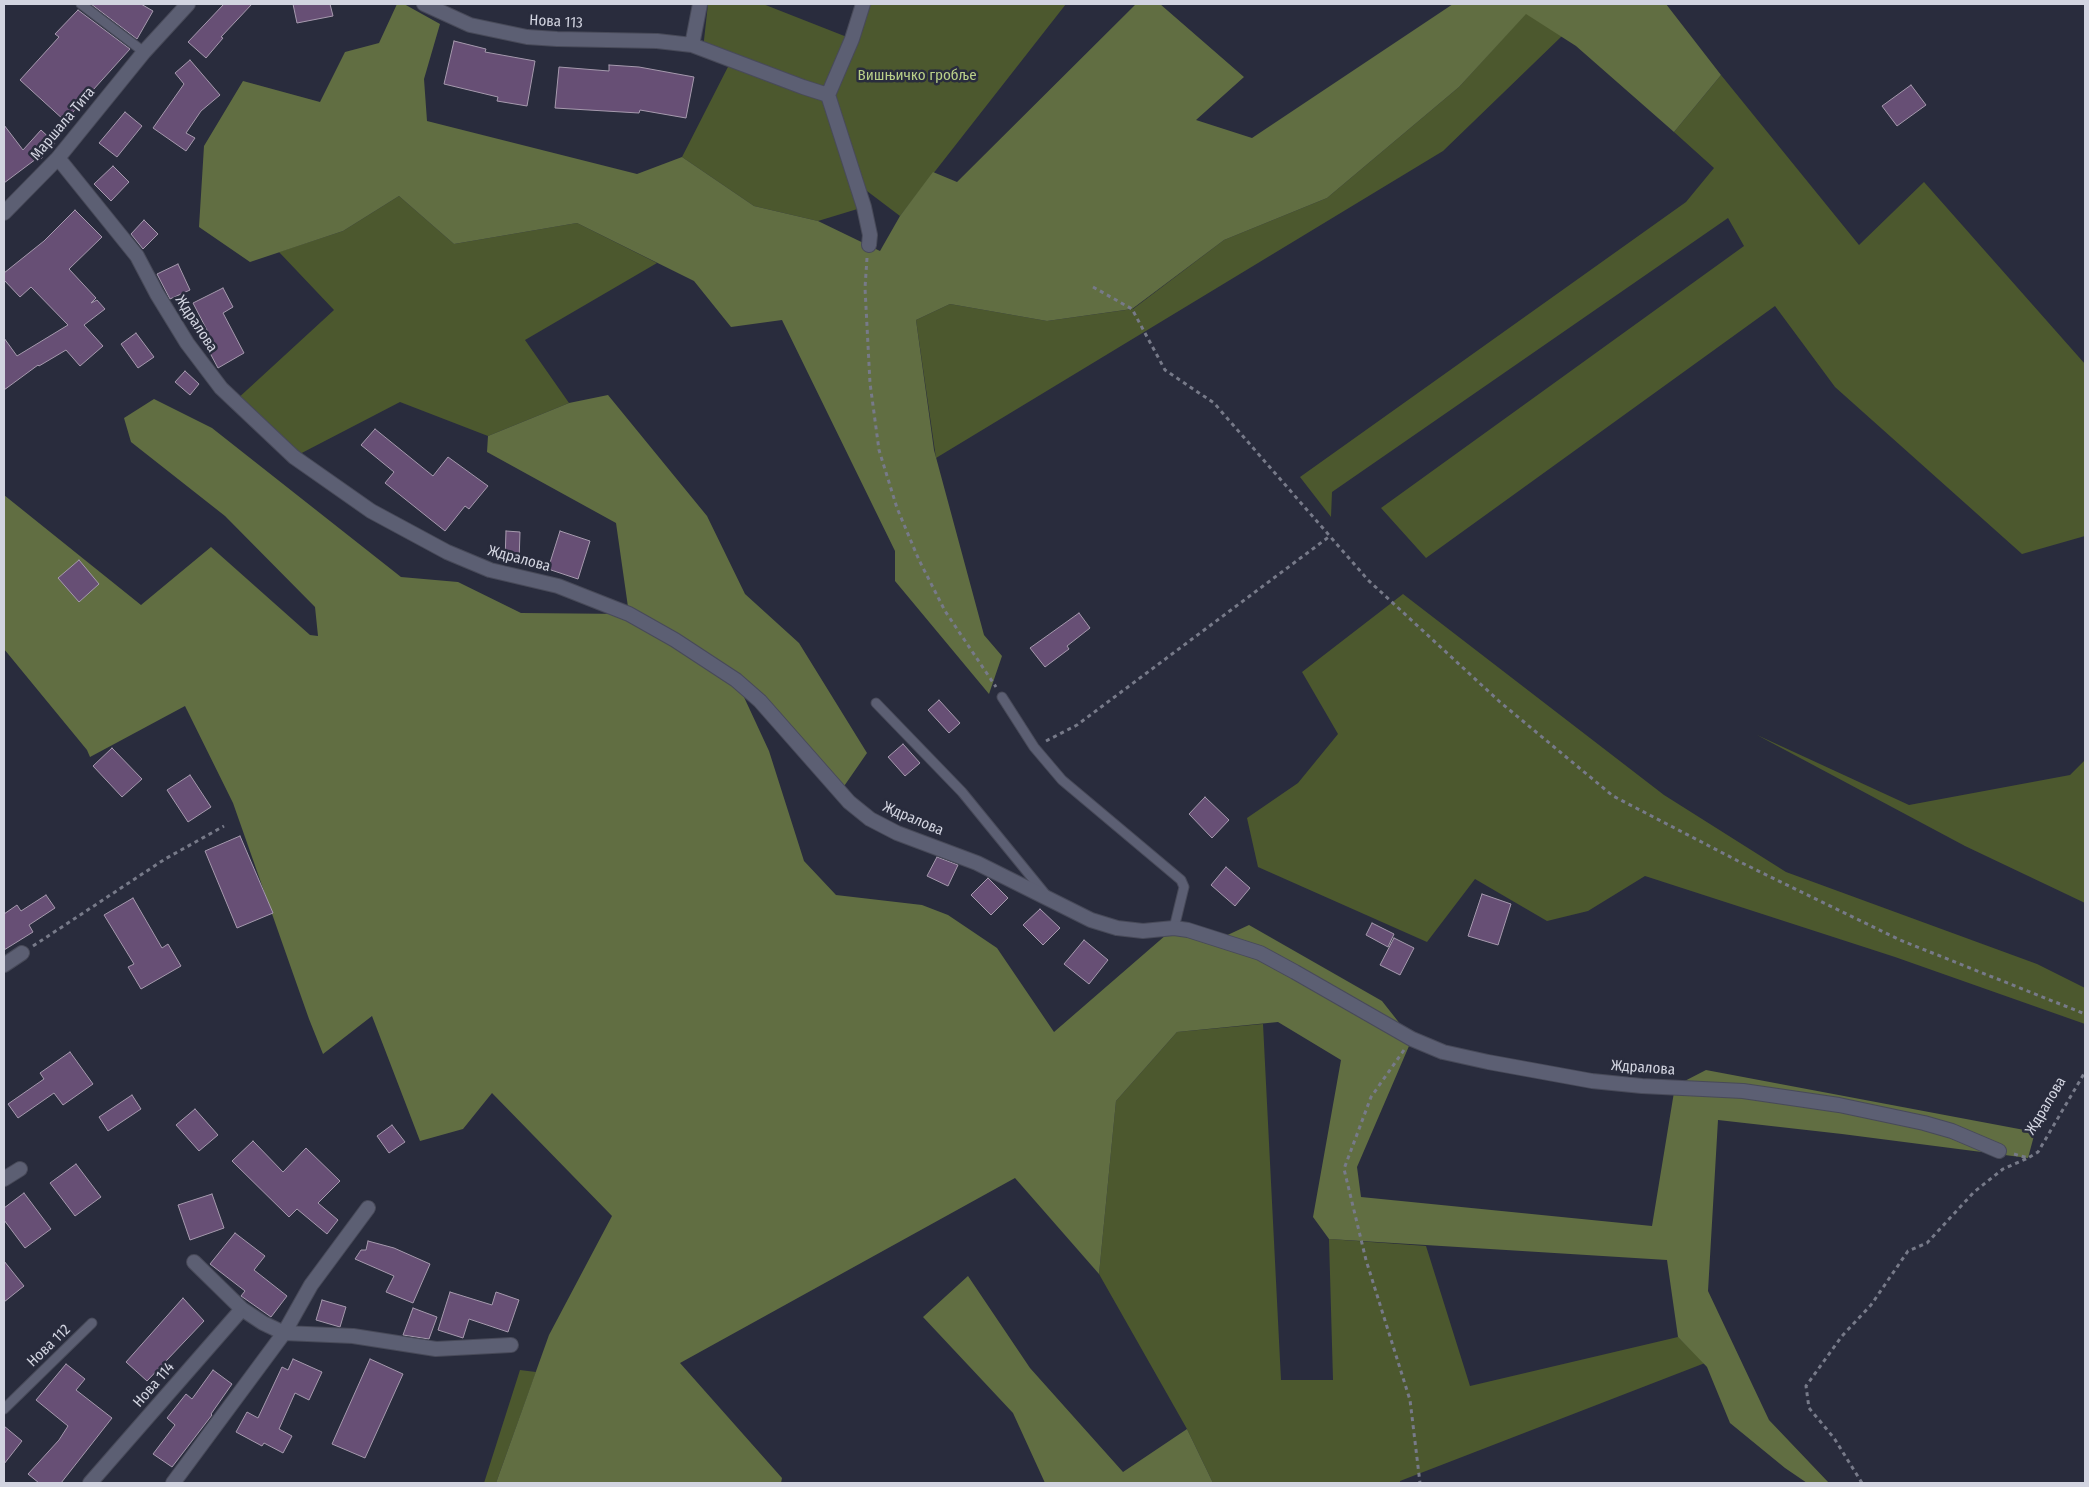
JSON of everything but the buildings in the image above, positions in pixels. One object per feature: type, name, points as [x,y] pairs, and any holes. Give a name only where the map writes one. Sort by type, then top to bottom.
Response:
[{"type":"street","name":"Маршала Тита","points":[[4,213],[58,158],[144,52],[188,4]]},
{"type":"street","name":"Нова 113","points":[[424,4],[470,24],[518,35],[557,39],[658,41],[692,46],[803,87],[828,94]]},
{"type":"street","points":[[692,46],[700,4]]},
{"type":"street","points":[[864,4],[852,39],[828,94],[864,207],[870,235],[869,245]]},
{"type":"street","name":"Ждралова","points":[[58,158],[137,256],[157,294],[187,343],[221,388],[294,456],[371,511],[447,552],[490,570],[558,586],[637,618],[736,680],[760,701],[849,802],[870,819],[897,833],[977,863],[1091,920],[1117,928],[1143,931],[1174,928],[1219,939],[1260,953],[1412,1039],[1443,1052],[1592,1081],[1642,1086],[1744,1091],[1839,1106],[1924,1122],[1952,1131],[1999,1151]]},
{"type":"street","points":[[4,965],[22,954]]},
{"type":"street","points":[[4,1179],[20,1169]]},
{"type":"street","points":[[173,1483],[284,1333],[311,1286],[368,1208]]},
{"type":"street","points":[[194,1262],[242,1309],[263,1323],[284,1333],[353,1336],[436,1349],[511,1344]]},
{"type":"street","name":"Нова 114","points":[[90,1483],[242,1309]]},
{"type":"lane","points":[[82,4],[144,52]]},
{"type":"lane","points":[[1002,698],[1034,747],[1062,780],[1181,880],[1184,887],[1174,928]]},
{"type":"lane","name":"Ждралова","points":[[876,703],[962,792],[1048,898]]},
{"type":"lane","name":"Нова 112","points":[[4,1410],[92,1323]]},
{"type":"path","points":[[869,245],[865,288],[870,383],[879,450],[896,508],[919,560],[945,611],[1002,698]]},
{"type":"path","points":[[1094,287],[1132,309],[1165,370],[1214,403],[1368,580],[1500,702],[1613,796],[1740,862],[1900,940],[2085,1014]]},
{"type":"path","points":[[1034,747],[1077,725],[1330,536]]},
{"type":"path","points":[[22,954],[164,859],[224,826]]},
{"type":"path","points":[[1412,1039],[1371,1097],[1344,1169],[1366,1260],[1410,1400],[1420,1483]]},
{"type":"path","name":"Ждралова","points":[[1999,1151],[2028,1158],[2038,1152],[2085,1072]]},
{"type":"path","points":[[1862,1483],[1834,1438],[1809,1408],[1806,1386],[1842,1336],[1870,1305],[1908,1251],[1927,1243],[1974,1192],[2004,1169],[2028,1158]]},
{"type":"green space","points":[[397,4],[404,4],[440,24],[424,79],[427,121],[637,174],[682,157],[754,206],[818,221],[880,251],[900,216],[933,172],[957,182],[1136,4],[1160,4],[1244,77],[1196,120],[1252,138],[1453,4],[1666,4],[1721,75],[1674,132],[1576,46],[1526,14],[1459,87],[1327,198],[1224,240],[1132,309],[1047,321],[950,304],[916,320],[934,450],[984,635],[1002,656],[989,694],[895,581],[895,551],[782,320],[731,327],[694,281],[577,223],[454,244],[399,196],[343,231],[250,262],[199,227],[204,146],[243,81],[320,102],[345,52],[379,43]]},
{"type":"green space","name":"Вишњичко гробље","points":[[708,4],[763,4],[852,39],[865,4],[1066,4],[900,216],[863,188],[864,207],[818,221],[754,206],[682,157],[732,59],[703,49]]},
{"type":"green space","points":[[1526,13],[1562,36],[1443,151],[936,458],[916,320],[950,304],[1047,321],[1133,309],[1224,240],[1327,198],[1459,87]]},
{"type":"green space","points":[[1721,75],[1859,245],[1924,182],[2085,364],[2085,536],[2022,554],[1835,387],[1775,306],[1426,558],[1381,508],[1744,246],[1728,218],[1332,492],[1331,517],[1300,477],[1686,202],[1714,168],[1674,132]]},
{"type":"green space","points":[[399,196],[454,244],[577,223],[657,263],[525,340],[569,403],[488,436],[400,402],[294,457],[235,401],[334,310],[279,252],[343,231]]},
{"type":"green space","points":[[608,395],[707,516],[745,594],[799,643],[867,753],[840,792],[737,682],[769,751],[804,861],[836,895],[922,905],[948,915],[997,948],[1054,1032],[1174,928],[1219,939],[1249,925],[1382,1001],[1412,1039],[1357,1167],[1361,1197],[1652,1226],[1675,1086],[1706,1070],[2035,1132],[2028,1158],[1718,1120],[1708,1291],[1769,1420],[1829,1483],[1807,1483],[1785,1468],[1730,1423],[1707,1367],[1678,1337],[1667,1260],[1329,1239],[1313,1217],[1341,1060],[1278,1022],[1177,1032],[1116,1101],[1099,1274],[1015,1178],[680,1363],[782,1478],[781,1483],[496,1483],[549,1335],[612,1216],[492,1093],[463,1129],[420,1141],[372,1016],[323,1054],[233,803],[185,706],[90,757],[87,750],[4,649],[4,495],[141,605],[211,547],[310,635],[318,636],[315,607],[225,516],[131,442],[124,418],[154,399],[212,428],[401,577],[458,582],[521,613],[629,614],[616,523],[487,452],[488,436],[569,403]]},
{"type":"green space","points":[[1403,594],[1664,795],[1786,872],[2037,964],[2085,988],[2085,1024],[1895,957],[1645,876],[1588,911],[1547,921],[1475,879],[1427,942],[1258,867],[1247,818],[1298,783],[1338,734],[1302,672]]},
{"type":"green space","points":[[1757,735],[1909,805],[2070,775],[2085,760],[2085,903],[1965,846]]},
{"type":"green space","points":[[1263,1024],[1281,1380],[1333,1380],[1329,1239],[1426,1246],[1470,1386],[1678,1337],[1705,1363],[1400,1481],[1400,1483],[1213,1483],[1187,1429],[1099,1274],[1116,1101],[1177,1032]]},
{"type":"green space","points":[[968,1276],[1030,1368],[1123,1472],[1187,1429],[1213,1483],[1045,1483],[1013,1413],[923,1317]]},
{"type":"green space","points":[[520,1370],[536,1372],[496,1483],[484,1483]]}]
